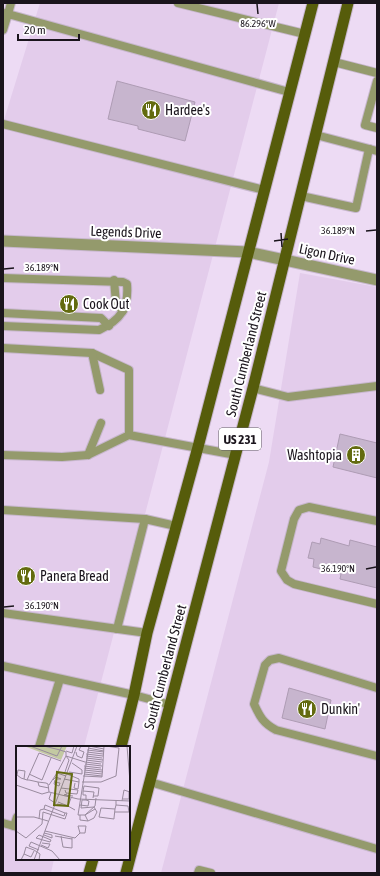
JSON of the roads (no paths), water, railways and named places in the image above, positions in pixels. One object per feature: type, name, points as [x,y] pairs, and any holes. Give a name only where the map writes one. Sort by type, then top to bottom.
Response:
[{"type":"main road","name":"South Cumberland Street","points":[[121,746],[134,696],[147,633],[198,448],[313,3]]},
{"type":"main road","name":"South Cumberland Street","points":[[130,855],[236,455],[348,3]]},
{"type":"main road","points":[[89,873],[93,860]]},
{"type":"main road","name":"South Cumberland Street","points":[[126,873],[129,860]]},
{"type":"street","name":"Legends Drive","points":[[3,241],[248,252]]},
{"type":"street","name":"Ligon Drive","points":[[248,252],[377,280]]},
{"type":"lane","points":[[3,30],[5,13],[11,3]]},
{"type":"lane","points":[[178,3],[305,34]]},
{"type":"lane","points":[[5,13],[289,92]]},
{"type":"lane","points":[[334,62],[377,73]]},
{"type":"lane","points":[[376,86],[365,125],[377,128]]},
{"type":"lane","points":[[3,124],[264,190]]},
{"type":"lane","points":[[301,196],[356,208],[373,150],[316,135]]},
{"type":"lane","points":[[3,278],[114,280],[127,284],[128,295],[123,311],[117,319],[109,326],[99,330],[3,326]]},
{"type":"lane","points":[[114,280],[116,303],[123,311]]},
{"type":"lane","points":[[3,313],[101,318],[109,326]]},
{"type":"lane","points":[[3,348],[92,353],[129,370],[129,436]]},
{"type":"lane","points":[[92,353],[100,390]]},
{"type":"lane","points":[[253,388],[288,396],[377,386]]},
{"type":"lane","points":[[88,455],[101,423]]},
{"type":"lane","points":[[3,455],[62,457],[88,455],[129,436],[236,455]]},
{"type":"lane","points":[[377,521],[309,507],[299,510],[294,519],[281,571],[287,580],[294,584],[377,604]]},
{"type":"lane","points":[[3,510],[145,519],[176,526]]},
{"type":"lane","points":[[117,629],[145,519]]},
{"type":"lane","points":[[3,613],[147,633]]},
{"type":"lane","points":[[377,688],[279,658],[270,660],[264,665],[254,704],[266,724],[276,730],[377,756]]},
{"type":"lane","points":[[3,666],[170,705]]},
{"type":"lane","points":[[39,746],[60,679]]},
{"type":"lane","points":[[150,782],[377,849]]},
{"type":"lane","points":[[3,823],[16,826]]},
{"type":"lane","points":[[198,873],[199,870],[211,873]]},
{"type":"place","name":"Hardee's","points":[[151,110]]},
{"type":"place","name":"Cook Out","points":[[69,304]]},
{"type":"place","name":"Washtopia","points":[[356,455]]},
{"type":"place","name":"Panera Bread","points":[[26,576]]},
{"type":"place","name":"Dunkin'","points":[[307,709]]}]
